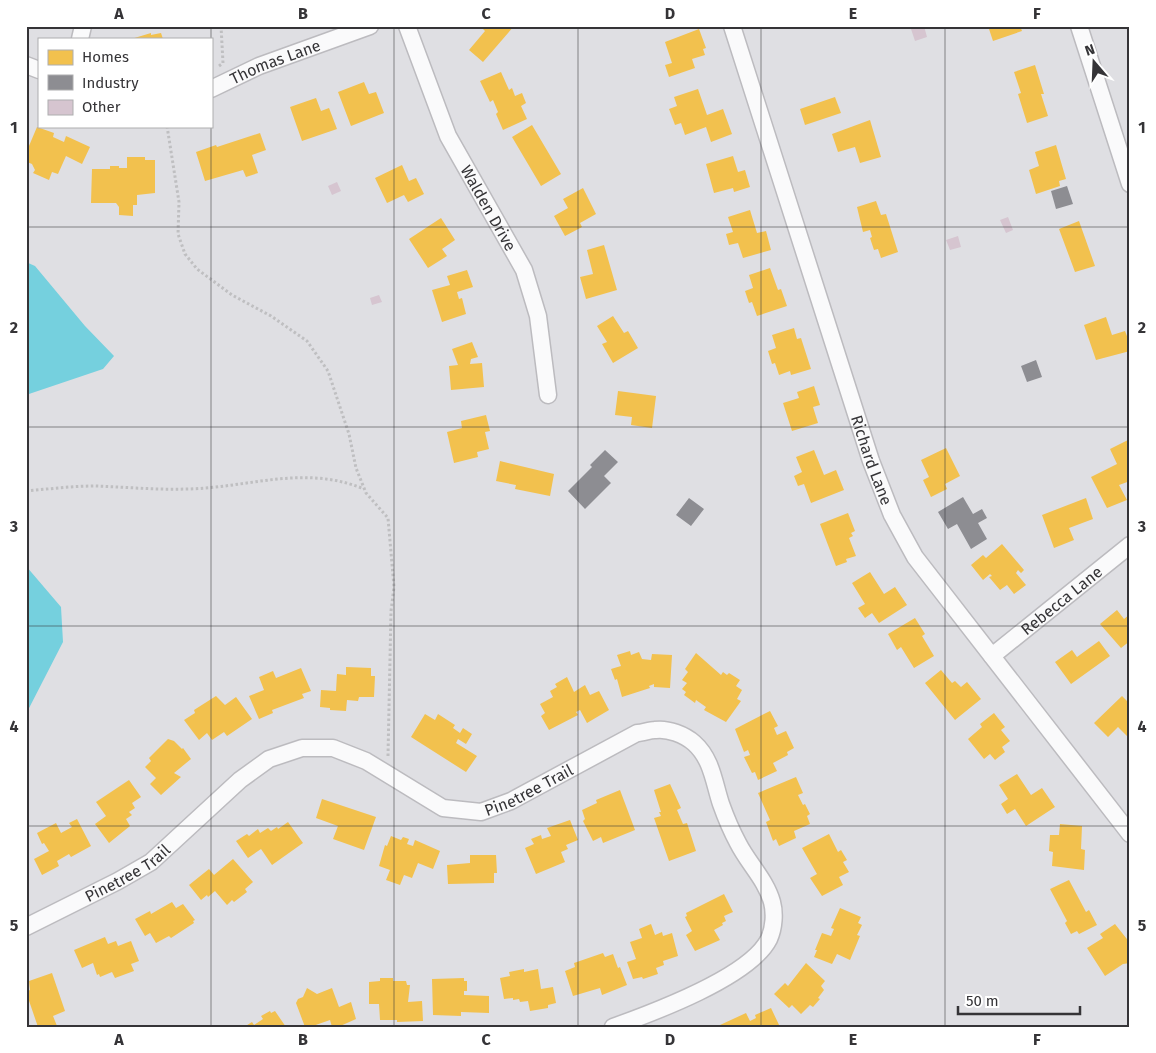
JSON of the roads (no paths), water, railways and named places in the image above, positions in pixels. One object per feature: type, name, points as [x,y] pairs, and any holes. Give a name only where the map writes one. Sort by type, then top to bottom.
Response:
[{"type":"street","name":"Thomas Lane","points":[[212,90],[260,66],[370,26]]},
{"type":"street","name":"Walden Drive","points":[[407,26],[448,136],[524,270],[538,316],[548,395]]},
{"type":"street","name":"Richard Lane","points":[[732,26],[871,461],[892,515],[915,558],[1130,834]]},
{"type":"street","points":[[1079,26],[1130,184]]},
{"type":"street","points":[[26,65],[38,70]]},
{"type":"street","name":"Rebecca Lane","points":[[992,656],[1130,545]]},
{"type":"street","name":"Pinetree Trail","points":[[26,927],[118,881],[151,862],[240,780],[269,759],[302,748],[333,748],[366,761],[443,808],[481,812],[518,798],[637,734],[662,730],[687,738],[698,746],[708,762],[732,830],[746,858],[766,887],[772,903],[773,926],[770,937],[757,956],[728,975],[688,997],[612,1027]]},
{"type":"water","points":[[26,262],[35,266],[85,326],[114,356],[103,369],[26,395]]},
{"type":"water","points":[[26,566],[61,607],[63,642],[26,714]]}]
